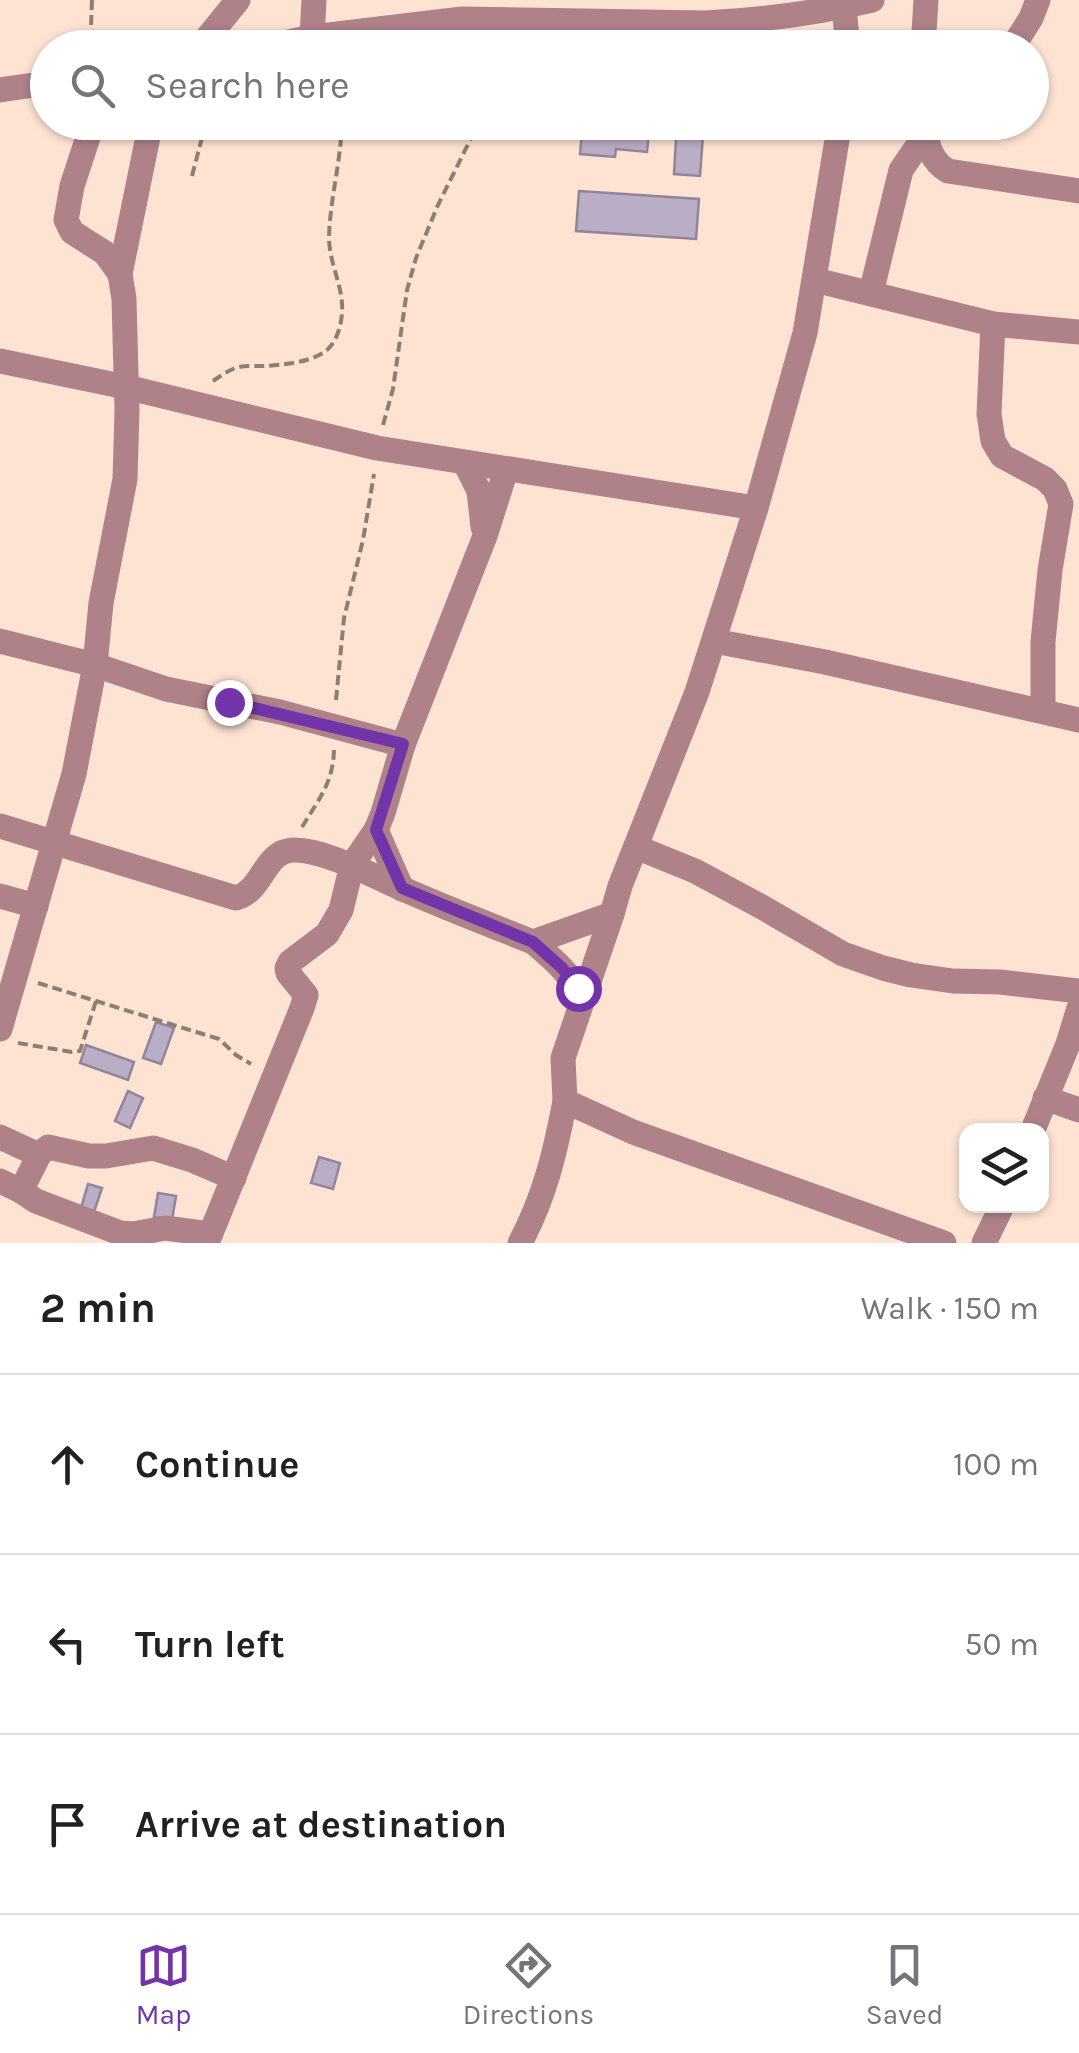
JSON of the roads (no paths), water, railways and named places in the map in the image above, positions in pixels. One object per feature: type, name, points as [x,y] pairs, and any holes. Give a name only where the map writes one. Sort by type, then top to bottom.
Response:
[{"type":"street","points":[[214,30],[238,0]]},
{"type":"street","points":[[312,30],[314,0]]},
{"type":"street","points":[[370,30],[462,19],[692,23],[746,10],[844,7],[872,0]]},
{"type":"street","points":[[924,30],[926,0]]},
{"type":"street","points":[[1024,30],[1038,0]]},
{"type":"street","points":[[844,7],[846,30]]},
{"type":"street","points":[[0,90],[30,86]]},
{"type":"street","points":[[87,140],[66,220],[72,232],[106,253],[120,274]]},
{"type":"street","points":[[6,1037],[17,975],[74,774],[125,480],[128,411],[120,274],[147,140]]},
{"type":"street","points":[[520,1243],[538,1211],[553,1164],[565,1101],[563,1058],[582,998],[620,886],[697,692],[756,508],[805,333],[837,140]]},
{"type":"street","points":[[871,294],[901,170],[921,140]]},
{"type":"street","points":[[933,140],[938,165],[948,171],[1079,191]]},
{"type":"street","points":[[814,280],[992,324],[1079,332]]},
{"type":"street","points":[[992,324],[989,414],[993,442],[1002,456],[1056,488],[1061,504],[1043,642],[1043,711]]},
{"type":"street","points":[[0,362],[126,387],[377,448],[756,508]]},
{"type":"street","points":[[465,463],[479,491],[485,536]]},
{"type":"street","points":[[234,1178],[152,1148],[90,1156],[48,1147],[11,1186],[36,1201],[120,1233],[165,1228],[208,1238],[234,1178],[306,995],[286,968],[335,923],[348,890],[352,865],[376,830],[403,744],[485,536],[506,470]]},
{"type":"street","points":[[0,641],[95,665],[166,689],[280,712],[403,744]]},
{"type":"street","points":[[714,641],[826,662],[1079,720]]},
{"type":"street","points":[[0,826],[236,898],[251,891],[278,854],[293,850],[320,855],[533,942],[562,968],[582,998]]},
{"type":"street","points":[[376,830],[402,888]]},
{"type":"street","points":[[636,847],[712,880],[843,954],[883,968],[911,976],[1079,991]]},
{"type":"street","points":[[0,896],[36,906]]},
{"type":"street","points":[[533,942],[612,914]]},
{"type":"street","points":[[1036,1123],[1079,1008]]},
{"type":"street","points":[[1046,1098],[1079,1110]]},
{"type":"street","points":[[565,1101],[633,1132],[944,1243]]},
{"type":"street","points":[[0,1137],[39,1155]]},
{"type":"street","points":[[0,1164],[39,1155]]},
{"type":"street","points":[[984,1243],[999,1213]]}]
